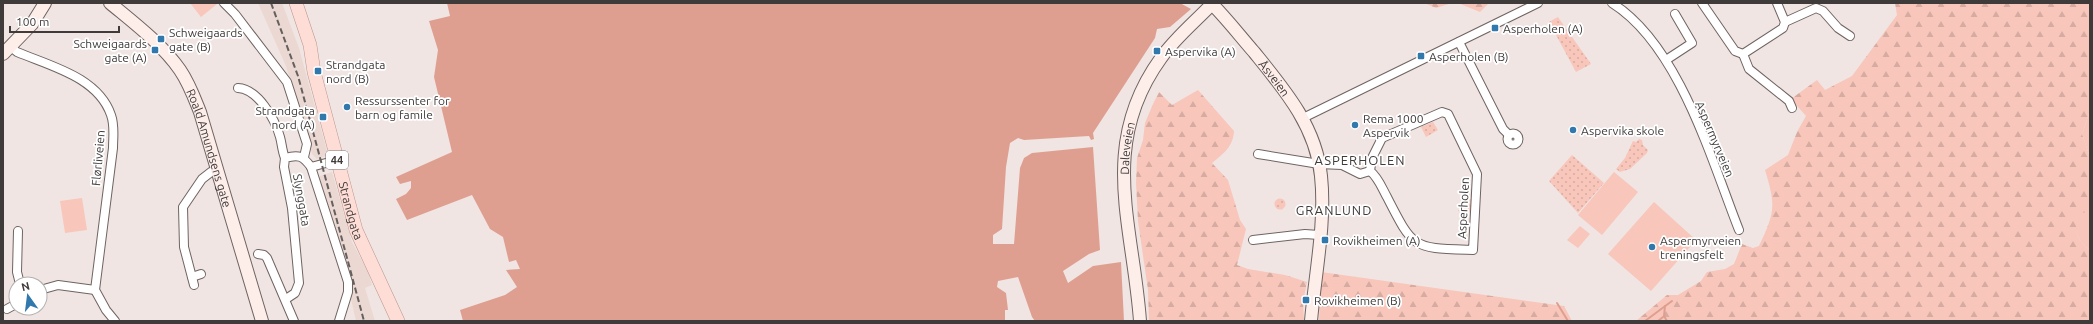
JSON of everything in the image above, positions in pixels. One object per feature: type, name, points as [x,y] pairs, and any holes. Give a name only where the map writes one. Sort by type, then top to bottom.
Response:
[{"type":"main road","name":"Strandgata","points":[[287,3],[309,64],[314,72]]},
{"type":"main road","name":"Strandgata","points":[[296,3],[310,45],[314,72],[356,230],[398,321]]},
{"type":"street","points":[[7,50],[32,24],[45,3]]},
{"type":"street","name":"Roald Amundsens gate","points":[[110,3],[156,44],[180,71],[200,112],[262,321]]},
{"type":"street","points":[[224,3],[235,14],[287,82],[307,144],[304,157]]},
{"type":"street","points":[[1303,118],[1538,3]]},
{"type":"street","name":"Aspermyrveien","points":[[1612,3],[1642,29],[1666,60],[1698,125],[1739,230]]},
{"type":"street","points":[[1702,3],[1736,51],[1743,54],[1749,69],[1789,101],[1792,108]]},
{"type":"street","points":[[1743,54],[1783,28],[1785,22],[1777,3]]},
{"type":"street","name":"Åsveien","points":[[1213,4],[1276,79],[1303,118],[1319,164],[1322,189],[1311,321]]},
{"type":"street","name":"Daleveien","points":[[1140,321],[1123,181],[1124,150],[1127,130],[1137,98],[1152,70],[1175,41],[1213,4]]},
{"type":"street","points":[[1785,22],[1816,8],[1823,11],[1838,28],[1850,36]]},
{"type":"street","points":[[1666,60],[1692,43],[1674,14]]},
{"type":"street","points":[[1460,42],[1503,129],[1509,135]]},
{"type":"street","name":"Flørliveien","points":[[7,50],[17,52],[86,82],[101,96],[111,115],[114,126],[113,148],[95,290]]},
{"type":"street","points":[[238,88],[246,88],[255,95],[264,106],[280,137],[285,158]]},
{"type":"street","name":"Asperholen","points":[[1446,112],[1477,174],[1472,250],[1427,248],[1418,245],[1404,231],[1378,180],[1370,171],[1372,158],[1382,138],[1437,113],[1446,112]]},
{"type":"street","points":[[1258,154],[1319,164],[1342,165],[1360,174],[1370,171]]},
{"type":"street","name":"Slynggata","points":[[286,299],[295,293],[299,283],[292,208],[284,167],[285,158],[296,155],[304,157],[311,167],[337,160]]},
{"type":"street","points":[[311,167],[348,282],[348,292],[339,321]]},
{"type":"street","points":[[201,274],[193,281],[184,247],[183,207],[202,179],[217,171]]},
{"type":"street","points":[[18,231],[19,276]]},
{"type":"street","points":[[1252,240],[1305,234],[1319,235]]},
{"type":"street","points":[[258,254],[264,255],[267,258],[286,299],[294,321]]},
{"type":"street","points":[[48,288],[58,286],[95,290],[106,310],[115,321]]},
{"type":"shaded area","points":[[258,3],[282,3],[299,48],[328,155],[317,159],[312,154],[286,66]]},
{"type":"shaded area","points":[[447,3],[1180,3],[1191,9],[1170,27],[1157,29],[1155,38],[1093,133],[1094,139],[1091,140],[1089,136],[1024,140],[1018,138],[1010,143],[1006,167],[1002,229],[993,235],[993,244],[1014,244],[1020,168],[1024,158],[1032,153],[1093,147],[1100,250],[1089,254],[1063,271],[1068,283],[1093,266],[1121,262],[1124,321],[1035,321],[1032,317],[1018,277],[998,281],[997,287],[1006,293],[1008,310],[1005,310],[1005,321],[463,321],[460,310],[505,295],[517,287],[506,270],[520,269],[516,260],[509,262],[503,237],[490,229],[472,195],[407,220],[396,199],[406,194],[411,188],[411,181],[400,184],[396,177],[452,152],[434,77],[438,50],[429,21],[450,16]]},
{"type":"shaded area","points":[[332,172],[352,242],[368,272],[372,285],[365,288],[375,321],[356,321],[351,299],[352,293],[335,230],[319,183],[320,176]]},
{"type":"green space","points":[[190,3],[216,3],[217,4],[201,17]]},
{"type":"green space","points":[[1424,3],[1452,3],[1436,8]]},
{"type":"green space","points":[[1458,3],[1489,3],[1480,12]]},
{"type":"green space","points":[[1895,3],[2090,3],[2090,111],[2082,134],[2090,157],[2090,212],[2079,213],[2076,229],[2079,238],[2090,250],[2090,321],[1636,321],[1667,295],[1678,295],[1701,281],[1707,272],[1725,269],[1734,264],[1742,244],[1753,248],[1759,246],[1771,217],[1772,209],[1771,192],[1765,170],[1788,155],[1797,132],[1806,116],[1791,99],[1817,80],[1825,90],[1852,76],[1897,15]]},
{"type":"green space","points":[[1558,17],[1591,64],[1576,72],[1549,22]]},
{"type":"green space","points":[[1198,90],[1234,131],[1230,146],[1212,163],[1228,180],[1240,220],[1246,229],[1237,265],[1248,269],[1285,275],[1307,282],[1303,302],[1304,321],[1149,321],[1148,290],[1138,221],[1136,183],[1137,158],[1143,140],[1145,123],[1159,92],[1172,105]]},
{"type":"green space","points":[[2090,111],[2090,157],[2082,134]]},
{"type":"green space","points":[[1433,122],[1438,130],[1426,137],[1421,127]]},
{"type":"green space","points":[[1639,139],[1642,140],[1643,145],[1648,150],[1647,153],[1630,169],[1620,172],[1616,169],[1625,158],[1633,141],[1636,142]]},
{"type":"green space","points":[[1572,155],[1604,183],[1578,213],[1549,181]]},
{"type":"green space","points":[[1614,172],[1638,192],[1602,235],[1578,215]]},
{"type":"green space","points":[[82,198],[87,230],[65,233],[60,201]]},
{"type":"green space","points":[[1278,199],[1282,199],[1284,200],[1284,208],[1278,209],[1275,206],[1275,202]]},
{"type":"green space","points":[[1464,199],[1472,199],[1472,212],[1458,211],[1463,206]]},
{"type":"green space","name":"Aspermyrveien treningsfelt","points":[[1654,202],[1696,240],[1651,291],[1608,254]]},
{"type":"green space","points":[[2086,211],[2090,212],[2090,250],[2079,238],[2076,229],[2078,213]]},
{"type":"green space","points":[[1580,226],[1590,234],[1578,248],[1567,240]]},
{"type":"green space","points":[[1321,272],[1564,306],[1572,321],[1319,321]]},
{"type":"waterway","points":[[1645,321],[1672,301]]},
{"type":"waterway","points":[[1557,303],[1568,321]]},
{"type":"waterway","points":[[1665,306],[1664,316],[1667,321]]},
{"type":"waterway","points":[[1658,321],[1663,317]]},
{"type":"railway","points":[[271,3],[298,76],[364,321]]},
{"type":"place","name":"Asperholen (A)","points":[[1495,28]]},
{"type":"place","name":"Schweigaards gate (B)","points":[[161,39]]},
{"type":"place","name":"Schweigaards gate (A)","points":[[155,50]]},
{"type":"place","name":"Aspervika (A)","points":[[1157,51]]},
{"type":"place","name":"Asperholen (B)","points":[[1421,56]]},
{"type":"place","name":"Strandgata nord (B)","points":[[318,71]]},
{"type":"place","name":"Ressurssenter for barn og famile","points":[[347,107]]},
{"type":"place","name":"Strandgata nord (A)","points":[[323,117]]},
{"type":"place","name":"Rema 1000 Aspervik","points":[[1355,125]]},
{"type":"place","name":"Aspervika skole","points":[[1573,130]]},
{"type":"place","name":"Rovikheimen (A)","points":[[1325,240]]},
{"type":"place","name":"Aspermyrveien treningsfelt","points":[[1652,247]]},
{"type":"place","name":"Rovikheimen (B)","points":[[1306,300]]},
{"type":"district","name":"ASPERHOLEN","points":[[1360,160]]},
{"type":"district","name":"GRANLUND","points":[[1334,210]]}]
